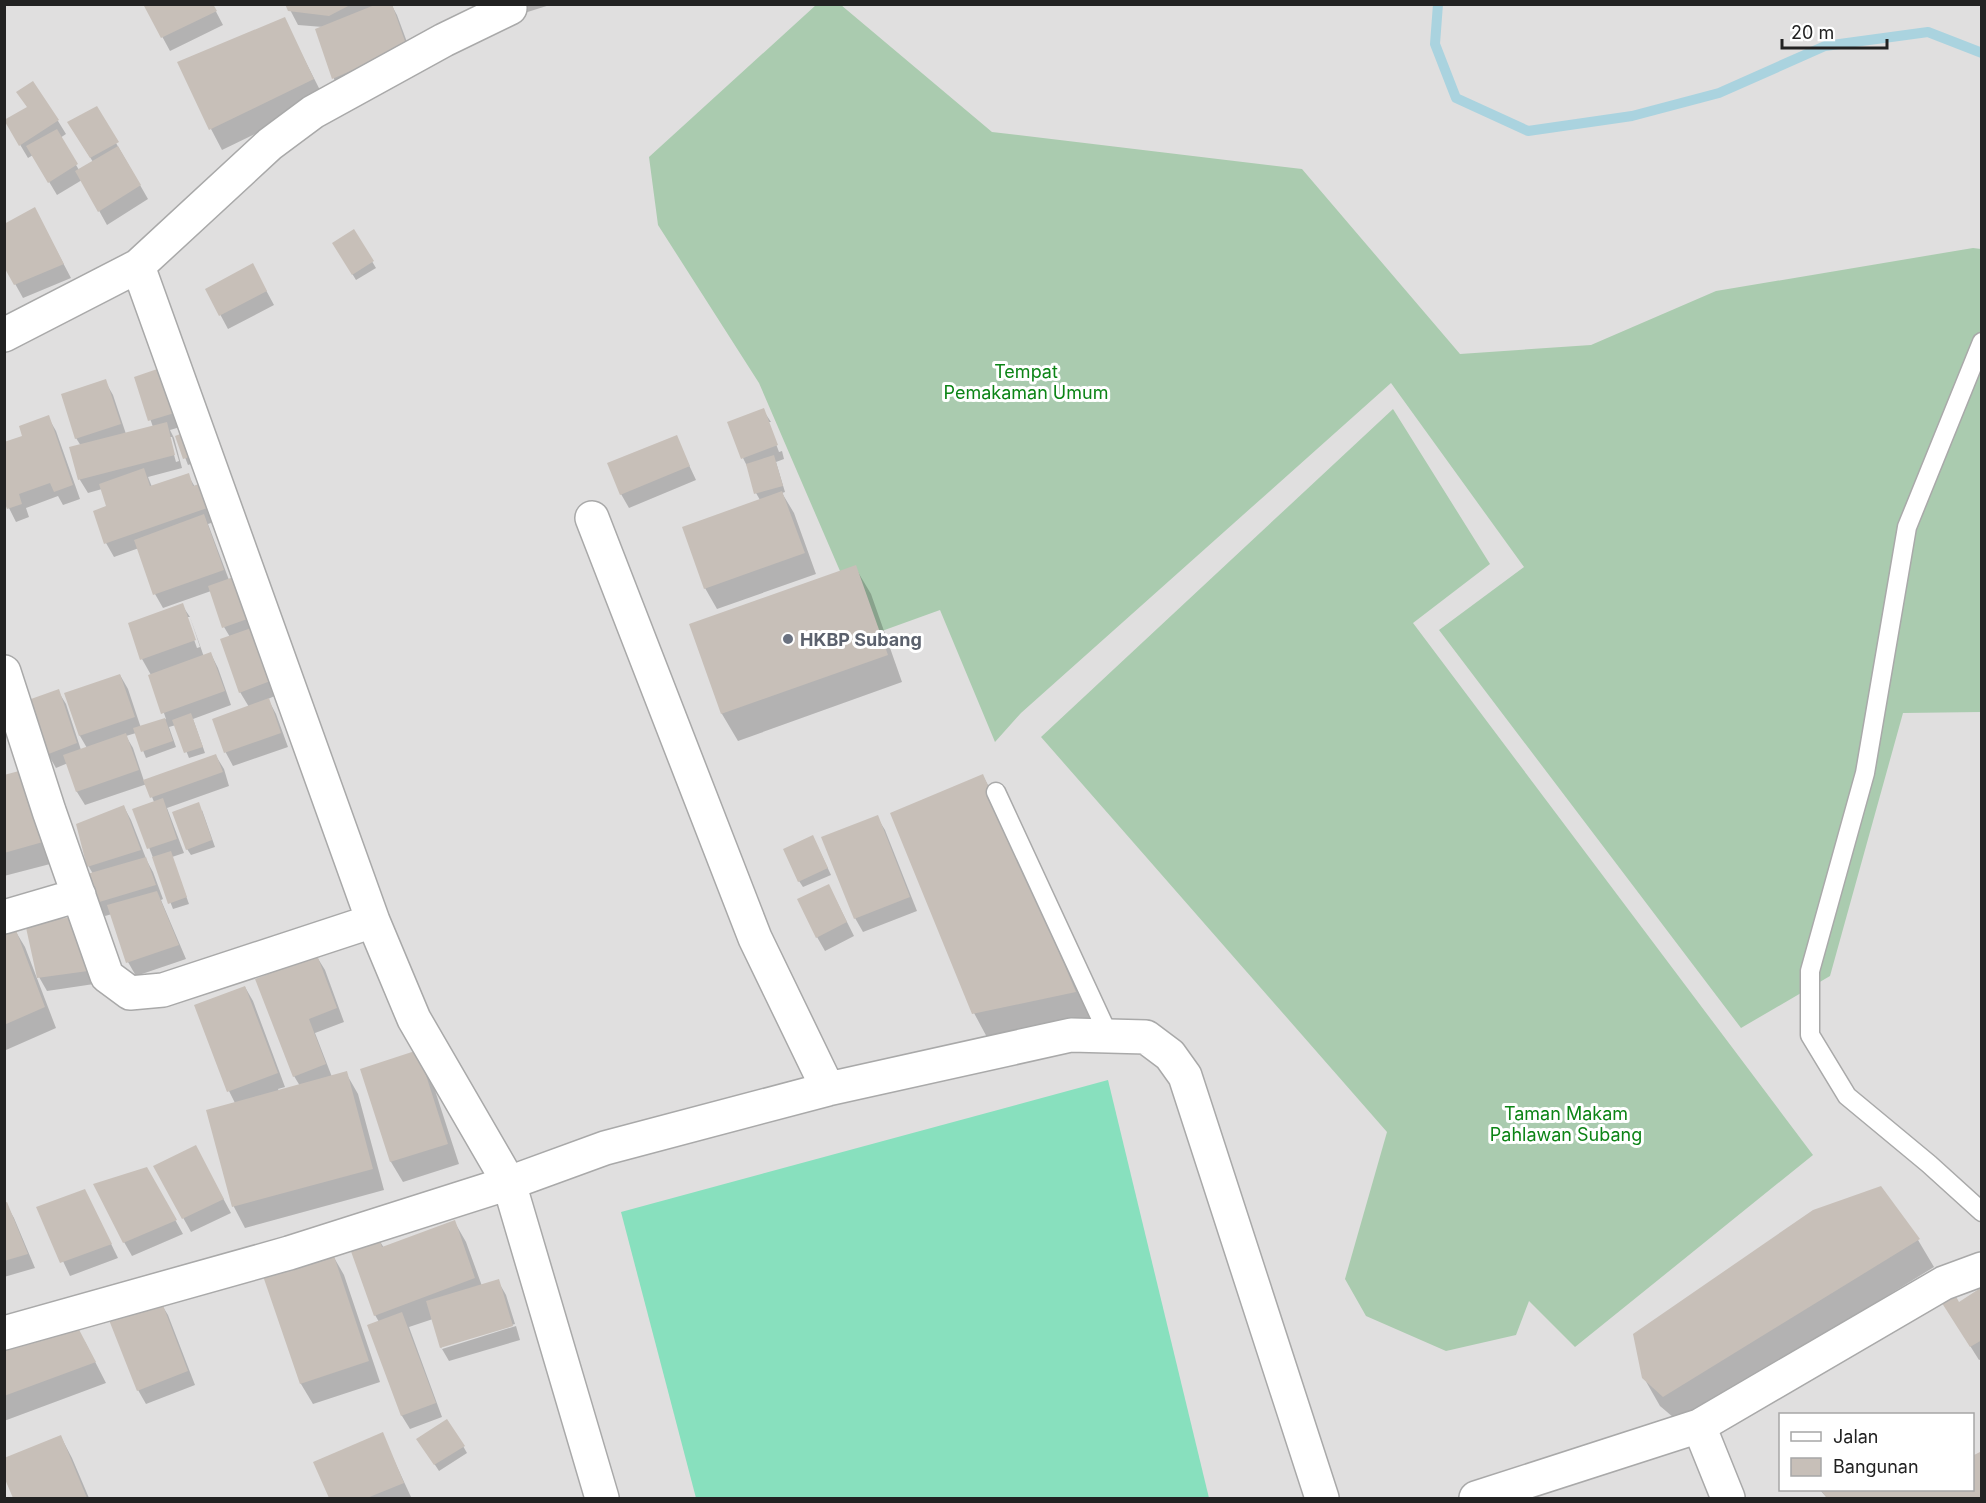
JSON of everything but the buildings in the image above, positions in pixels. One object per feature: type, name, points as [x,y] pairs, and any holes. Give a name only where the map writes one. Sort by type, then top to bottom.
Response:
[{"type":"street","points":[[4,335],[138,266],[270,144],[313,112],[434,45],[510,8]]},
{"type":"street","points":[[138,266],[373,921],[414,1018],[509,1183],[602,1498]]},
{"type":"street","points":[[592,518],[755,938],[828,1089]]},
{"type":"street","points":[[4,672],[49,811],[107,976],[130,993],[163,990],[373,921]]},
{"type":"street","points":[[4,917],[79,895]]},
{"type":"street","points":[[4,1333],[289,1253],[509,1183],[605,1148],[828,1089],[1071,1035],[1146,1037],[1170,1055],[1185,1076],[1322,1498]]},
{"type":"street","points":[[1476,1498],[1699,1426],[1944,1283],[1982,1269]]},
{"type":"street","points":[[1699,1426],[1728,1498]]},
{"type":"lane","points":[[1982,342],[1907,527],[1865,772],[1810,971],[1810,1035],[1847,1096],[1929,1164],[1982,1212]]},
{"type":"lane","points":[[996,792],[1109,1036]]},
{"type":"shaded area","points":[[5,5],[1981,5],[1981,1498],[5,1498]]},
{"type":"green space","name":"Tempat Pemakaman Umum","points":[[816,5],[841,5],[992,132],[1302,169],[1460,354],[1591,345],[1716,291],[1973,248],[1981,249],[1981,712],[1903,713],[1830,976],[1741,1028],[1439,630],[1524,567],[1391,383],[1021,713],[995,742],[940,610],[868,636],[759,383],[658,225],[649,157]]},
{"type":"green space","name":"Taman Makam Pahlawan Subang","points":[[1393,409],[1490,564],[1413,623],[1813,1155],[1575,1347],[1529,1301],[1516,1335],[1446,1351],[1366,1316],[1345,1279],[1387,1132],[1041,737]]},
{"type":"green space","points":[[1108,1080],[1209,1498],[696,1498],[621,1212]]},
{"type":"waterway","points":[[1438,4],[1435,44],[1456,98],[1528,131],[1632,116],[1719,93],[1825,46],[1928,32],[1982,53]]},
{"type":"place","name":"HKBP Subang","points":[[788,639]]}]
